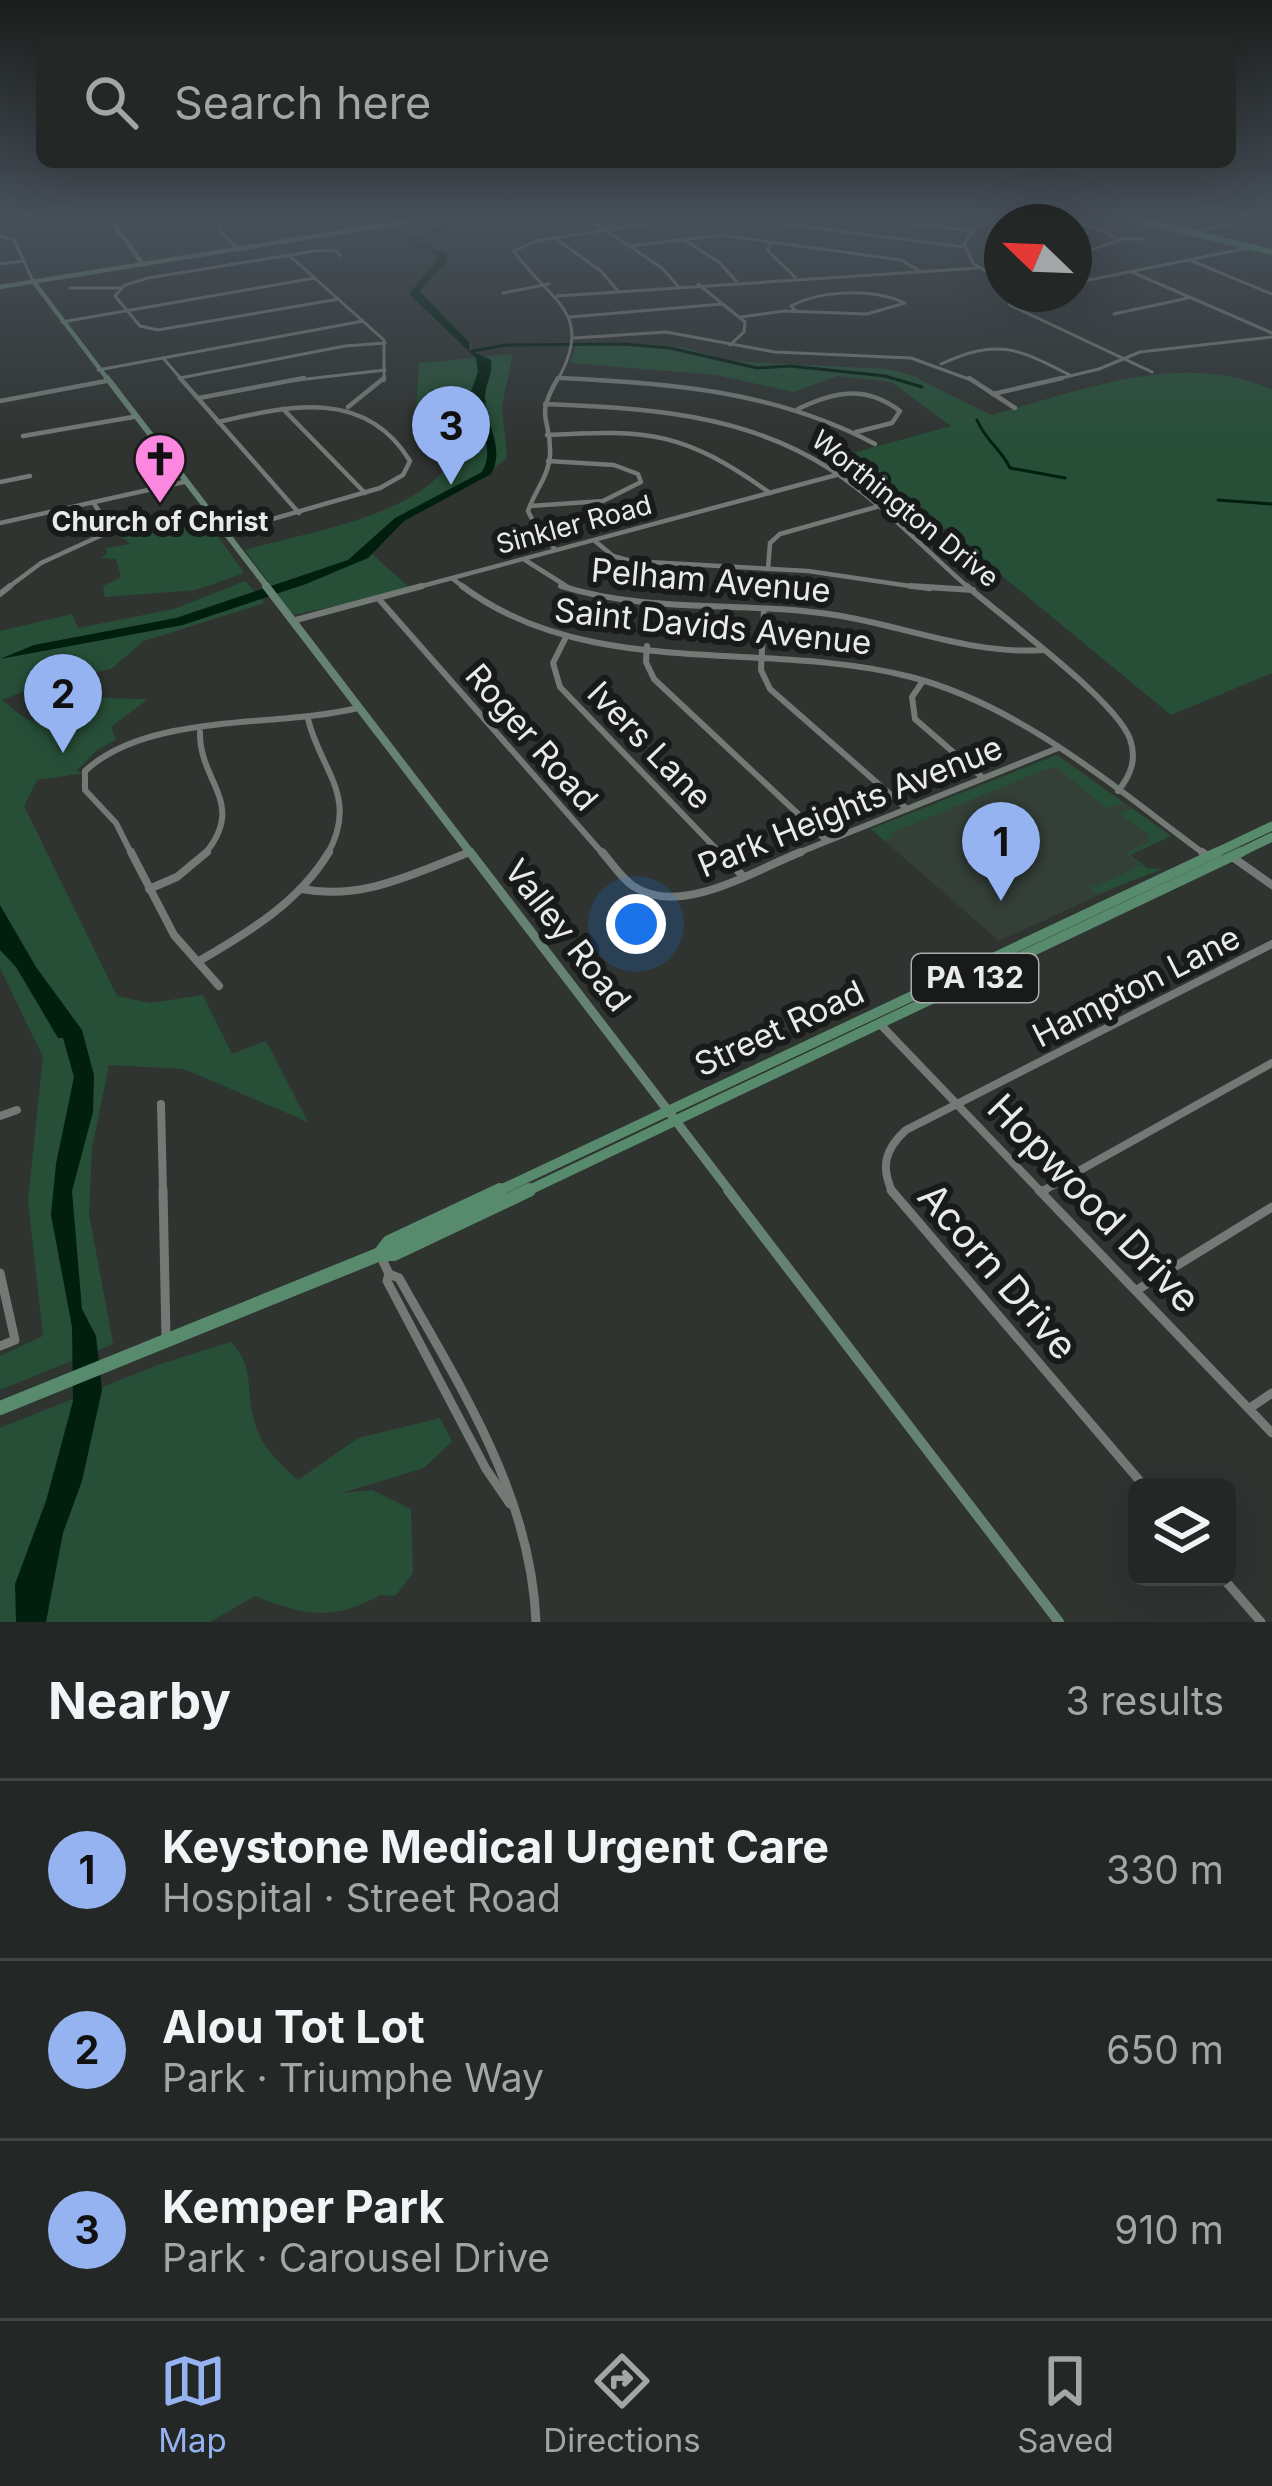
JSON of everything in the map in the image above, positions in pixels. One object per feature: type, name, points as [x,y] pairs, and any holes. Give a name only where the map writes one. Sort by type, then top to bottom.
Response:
[{"type":"main road","name":"Street Road","points":[[0,1408],[380,1254],[394,1254],[674,1115],[1220,856],[1272,826]]},
{"type":"main road","name":"Street Road","points":[[1220,856],[1272,837]]},
{"type":"street","name":"Valley Road","points":[[41,292],[1059,1622]]},
{"type":"street","points":[[118,292],[116,298],[142,327],[167,330],[339,299]]},
{"type":"street","points":[[62,322],[237,292]]},
{"type":"street","points":[[331,292],[385,343],[379,388],[348,406]]},
{"type":"street","points":[[503,293],[510,292]]},
{"type":"street","points":[[554,292],[569,317],[573,344],[542,413],[548,461],[530,506],[530,526],[557,551]]},
{"type":"street","points":[[557,296],[610,292]]},
{"type":"street","points":[[707,292],[741,316],[746,329],[730,345]]},
{"type":"street","points":[[1177,292],[1272,335]]},
{"type":"street","points":[[741,316],[795,310],[810,315],[842,314],[898,309],[905,303],[889,295],[823,297],[801,299],[791,305],[795,310]]},
{"type":"street","points":[[1114,314],[1192,298]]},
{"type":"street","points":[[569,317],[722,304]]},
{"type":"street","points":[[1027,312],[1152,372]]},
{"type":"street","points":[[98,370],[364,321]]},
{"type":"street","points":[[573,344],[669,332],[784,352],[888,355],[941,364],[1015,408]]},
{"type":"street","points":[[993,394],[1073,376],[1121,357],[1180,343],[1232,346],[1272,335]]},
{"type":"street","points":[[180,378],[350,345],[385,343]]},
{"type":"street","points":[[941,364],[975,347],[997,345],[1021,350],[1073,376]]},
{"type":"street","points":[[163,358],[299,513]]},
{"type":"street","points":[[198,398],[317,375],[385,370]]},
{"type":"street","points":[[559,377],[710,387],[798,409],[875,444]]},
{"type":"street","points":[[0,401],[106,381]]},
{"type":"street","points":[[798,409],[828,394],[853,391],[874,395],[899,411],[892,423],[856,432]]},
{"type":"street","points":[[9,399],[14,406]]},
{"type":"street","points":[[218,422],[322,404],[348,406],[369,418],[409,458],[403,476],[365,493],[224,533]]},
{"type":"street","name":"Worthington Drive","points":[[545,404],[672,410],[724,420],[789,443],[838,475],[1124,726],[1134,761],[1131,775],[1118,791]]},
{"type":"street","points":[[283,409],[365,493]]},
{"type":"street","points":[[23,436],[133,417]]},
{"type":"street","points":[[547,435],[649,437],[687,443],[712,453],[770,493]]},
{"type":"street","points":[[530,506],[570,506],[627,492],[641,479],[621,466],[548,461]]},
{"type":"street","name":"Sinkler Road","points":[[292,621],[866,467]]},
{"type":"street","points":[[0,482],[30,476]]},
{"type":"street","points":[[0,523],[184,482]]},
{"type":"street","points":[[0,595],[41,563],[102,535],[106,522],[93,502]]},
{"type":"street","points":[[768,569],[770,543],[780,534],[876,506]]},
{"type":"street","points":[[594,541],[613,556],[631,561],[849,575],[944,591],[973,590]]},
{"type":"street","name":"Pelham Avenue","points":[[525,560],[553,582],[591,597],[880,622],[1004,653],[1042,650]]},
{"type":"street","name":"Saint Davids Avenue","points":[[453,579],[497,614],[566,638],[851,662],[923,681],[988,706],[1272,885]]},
{"type":"street","name":"Roger Road","points":[[378,598],[631,885],[658,897]]},
{"type":"street","points":[[764,609],[762,676],[773,693],[907,809]]},
{"type":"street","name":"Ivers Lane","points":[[566,638],[554,663],[560,687],[742,875]]},
{"type":"street","points":[[647,646],[646,662],[654,679],[827,841]]},
{"type":"street","points":[[923,681],[912,698],[915,719],[983,778]]},
{"type":"street","points":[[219,986],[174,935],[114,819],[86,790],[83,776],[93,761],[116,746],[358,708]]},
{"type":"street","points":[[199,961],[256,928],[301,889],[330,848],[340,802],[334,774],[313,739],[308,719]]},
{"type":"street","points":[[149,889],[196,862],[222,825],[223,800],[201,762],[200,731]]},
{"type":"street","name":"Park Heights Avenue","points":[[658,897],[689,896],[1058,748]]},
{"type":"street","points":[[301,889],[323,895],[350,894],[470,852]]},
{"type":"street","name":"Hampton Lane","points":[[958,1104],[1272,944]]},
{"type":"street","name":"Hopwood Drive","points":[[876,1019],[1272,1433]]},
{"type":"street","points":[[1041,1192],[1272,1064]]},
{"type":"street","points":[[161,1104],[166,1341]]},
{"type":"street","name":"Acorn Drive","points":[[958,1104],[894,1139],[885,1154],[886,1183],[1136,1478]]},
{"type":"street","points":[[0,1116],[17,1110]]},
{"type":"street","points":[[1136,1290],[1272,1208]]},
{"type":"street","points":[[380,1254],[389,1274],[387,1281],[457,1415],[515,1511],[534,1562],[536,1622]]},
{"type":"street","points":[[0,1274],[15,1340],[0,1346]]},
{"type":"street","points":[[1249,1409],[1272,1394]]},
{"type":"street","points":[[1230,1586],[1261,1622]]},
{"type":"shaded area","points":[[420,292],[469,342],[469,350],[491,360],[485,398],[496,445],[491,474],[404,521],[368,558],[306,584],[183,625],[0,659],[34,645],[176,618],[348,560],[395,518],[482,472],[486,444],[469,397],[478,372],[476,358],[409,294]]},
{"type":"shaded area","points":[[576,345],[682,347],[729,361],[887,369],[911,375],[991,415],[1096,386],[1167,373],[1237,378],[1272,389],[1272,673],[1171,715],[853,453],[951,426],[891,382],[837,376],[794,392],[716,375],[570,363]]},
{"type":"shaded area","points":[[513,354],[502,406],[507,458],[472,484],[399,523],[372,554],[412,590],[293,615],[245,550],[358,520],[413,496],[435,480],[450,461],[416,412],[419,363]]},
{"type":"shaded area","points":[[177,520],[183,528],[209,524],[244,573],[196,590],[105,597],[103,586],[121,577],[116,559],[101,558],[106,548],[131,544],[118,535],[136,523],[163,531],[161,523]]},
{"type":"shaded area","points":[[245,581],[265,603],[144,641],[111,669],[45,683],[2,700],[36,722],[86,699],[148,699],[111,727],[116,740],[97,750],[76,771],[85,773],[37,780],[24,806],[117,996],[150,1003],[203,995],[232,1054],[266,1041],[308,1122],[184,1069],[109,1065],[92,1148],[89,1214],[113,1344],[0,1390],[0,1356],[43,1336],[28,1201],[43,1057],[0,968],[0,631],[72,614],[78,628],[174,609]]},
{"type":"shaded area","points":[[1056,755],[1124,803],[1106,808],[1059,769],[1049,768],[891,833],[894,837],[884,841],[871,829]]},
{"type":"shaded area","points":[[1058,755],[1171,836],[1130,855],[1151,871],[999,941],[871,829]]},
{"type":"shaded area","points":[[1133,809],[1171,836],[1130,855],[1147,868],[1162,869],[1098,894],[1088,885],[1097,886],[1141,865],[1125,853],[1149,842],[1149,835],[1119,813]]},
{"type":"shaded area","points":[[0,905],[36,967],[82,1030],[94,1075],[93,1112],[72,1191],[82,1309],[96,1336],[102,1390],[82,1481],[63,1533],[46,1622],[16,1622],[15,1584],[46,1501],[73,1401],[72,1327],[51,1215],[74,1077],[63,1038],[58,1038],[16,967],[0,950]]},
{"type":"shaded area","points":[[231,1342],[246,1368],[260,1436],[298,1480],[358,1438],[440,1418],[452,1441],[424,1468],[342,1493],[372,1490],[411,1509],[413,1573],[395,1596],[380,1595],[348,1609],[318,1613],[255,1596],[210,1622],[0,1622],[0,1428],[160,1364]]},
{"type":"waterway","points":[[473,351],[506,345],[623,344],[670,348],[757,368],[790,366],[885,376],[922,387]]},
{"type":"waterway","points":[[977,420],[1010,468],[1065,478]]},
{"type":"waterway","points":[[1218,500],[1272,504]]},
{"type":"place","name":"Kemper Park","points":[[451,485]]},
{"type":"place","name":"Church of Christ","points":[[160,505]]},
{"type":"place","name":"Alou Tot Lot","points":[[63,753]]},
{"type":"place","name":"Keystone Medical Urgent Care","points":[[1001,901]]}]
